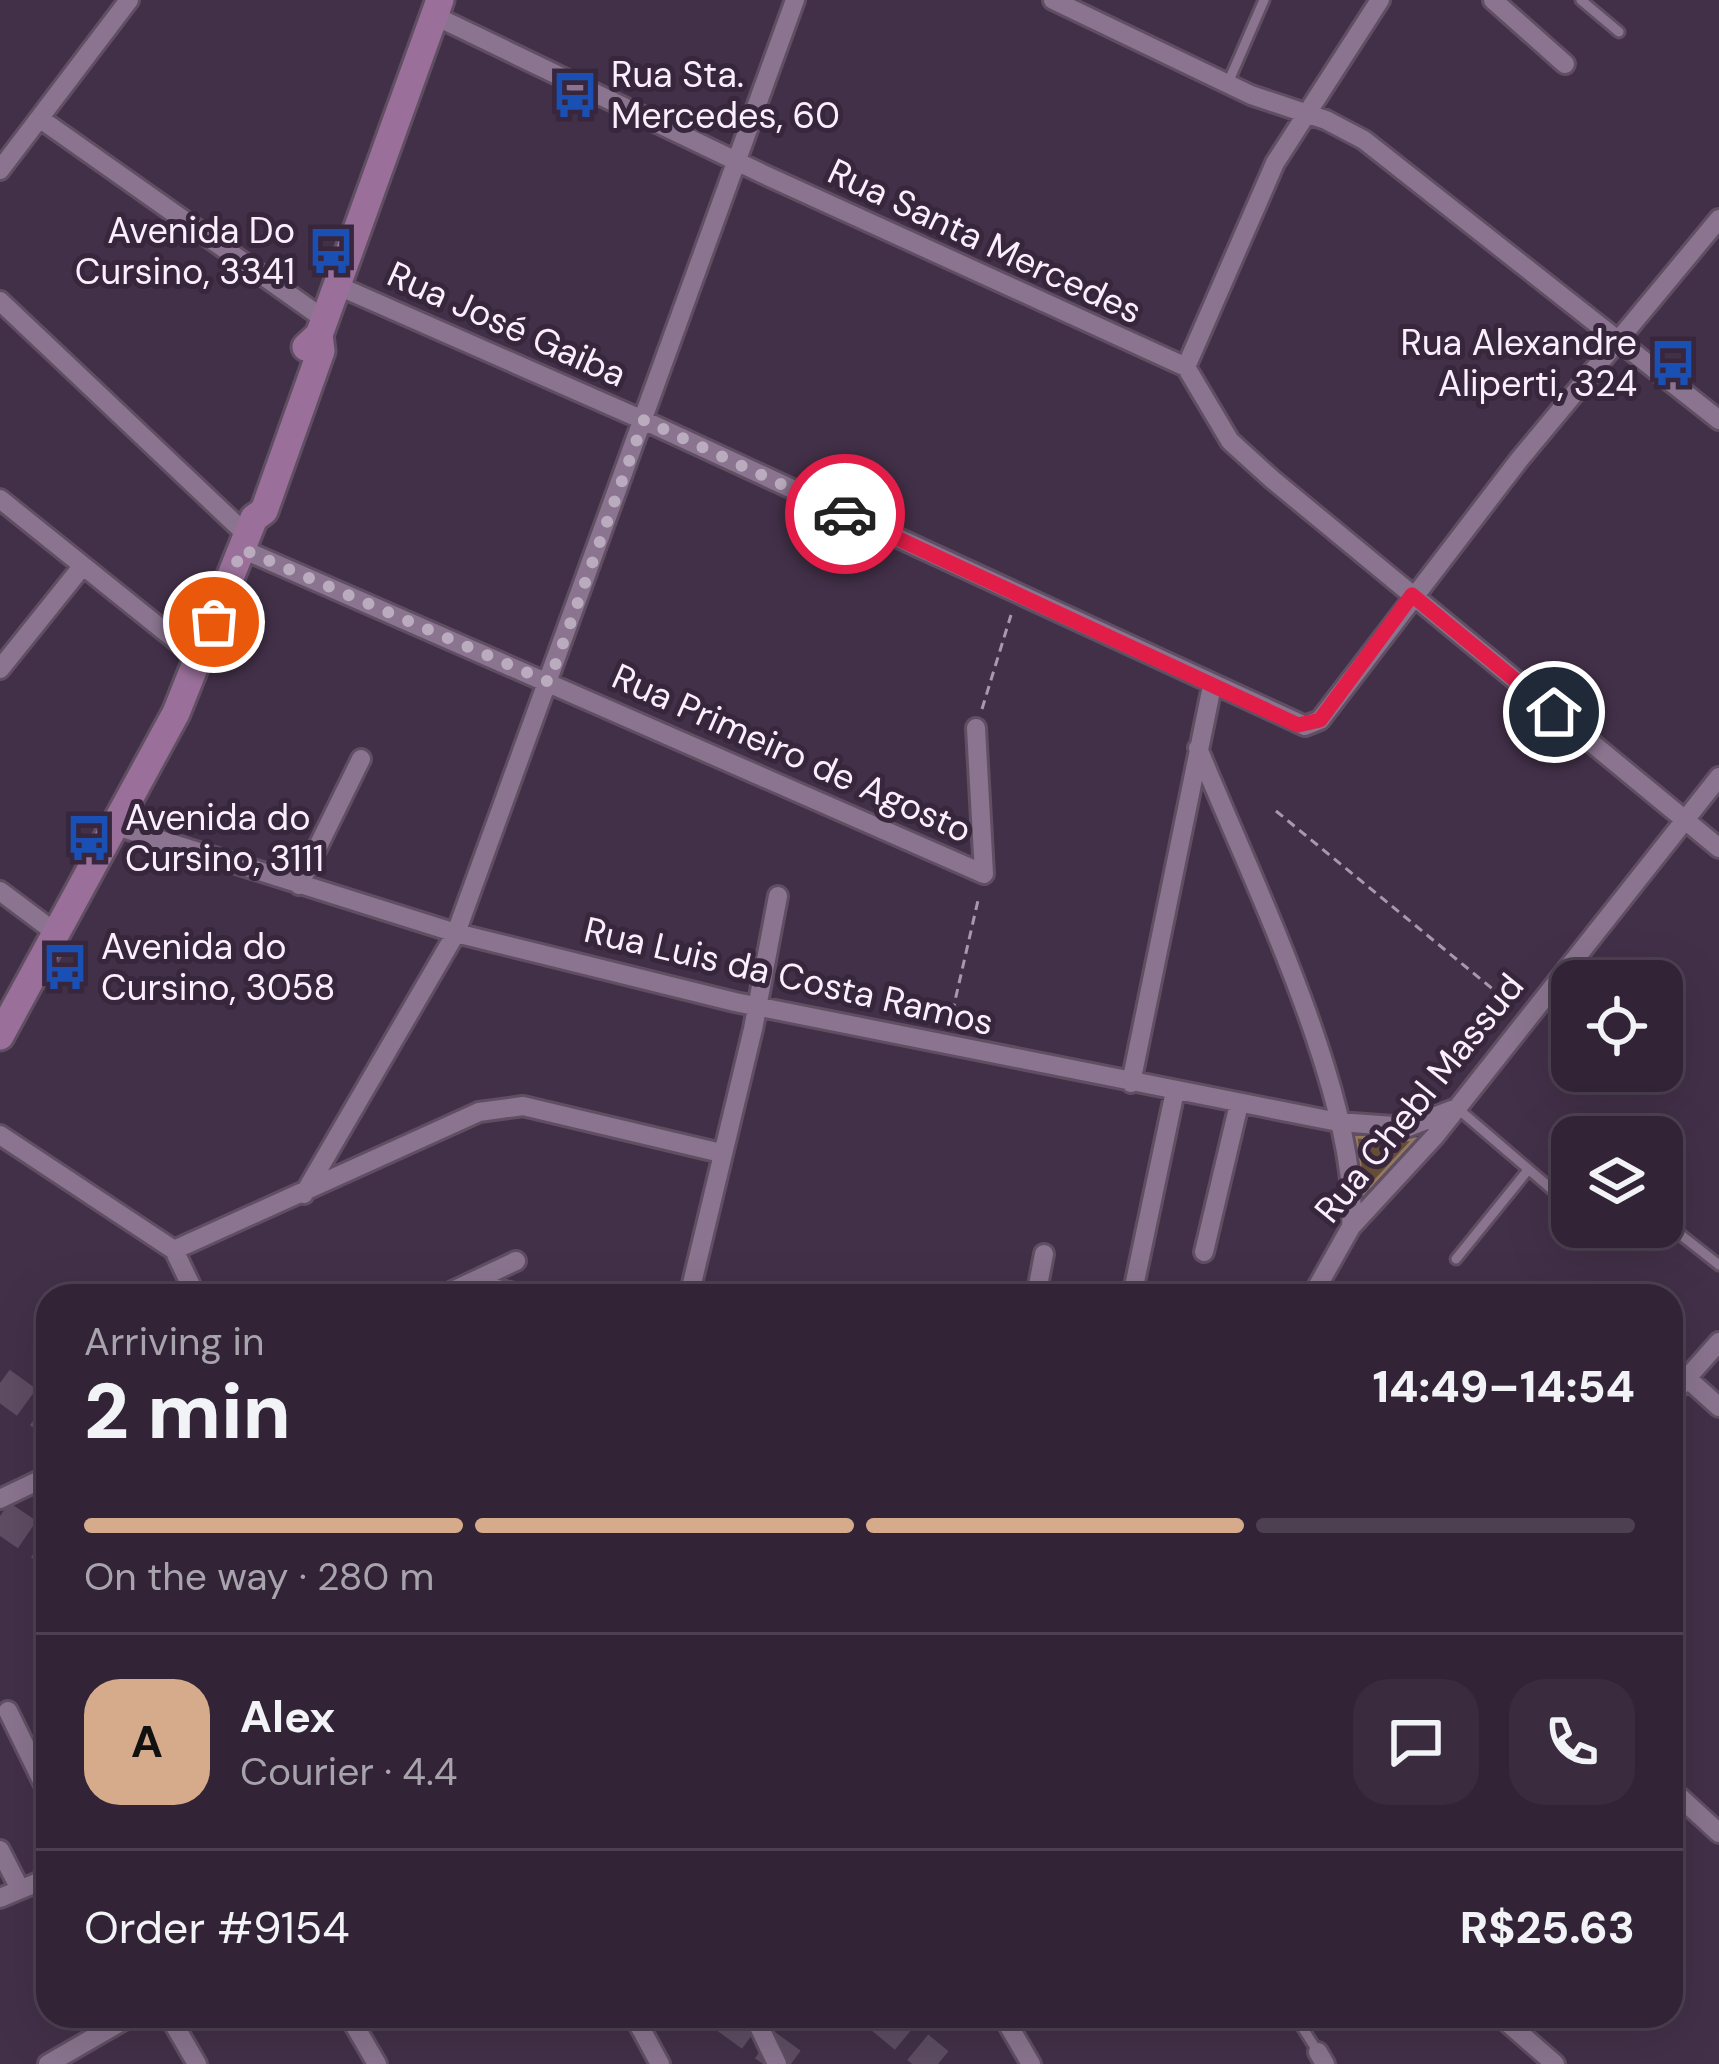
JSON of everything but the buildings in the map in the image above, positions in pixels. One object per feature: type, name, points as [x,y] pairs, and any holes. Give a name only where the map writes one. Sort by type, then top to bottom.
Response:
[{"type":"main road","points":[[0,1036],[116,826],[200,659],[248,534],[251,507],[301,363],[321,327],[436,7]]},
{"type":"street","points":[[0,170],[129,0]]},
{"type":"street","points":[[304,1194],[456,932],[795,0]]},
{"type":"street","points":[[1054,0],[1228,83],[1364,140],[1719,419]]},
{"type":"street","points":[[1380,0],[1302,114],[1275,163],[1186,367],[1230,441],[1719,848]]},
{"type":"street","points":[[1493,0],[1565,64]]},
{"type":"street","name":"Rua Santa Mercedes","points":[[436,7],[738,162],[1186,367]]},
{"type":"street","points":[[42,120],[321,327]]},
{"type":"street","points":[[1412,595],[1618,336],[1719,219]]},
{"type":"street","name":"Rua José Gaiba","points":[[336,285],[644,420],[1305,726],[1320,720],[1412,595]]},
{"type":"street","points":[[0,301],[248,534]]},
{"type":"street","points":[[0,499],[200,659]]},
{"type":"street","name":"Rua Primeiro de Agosto","points":[[248,534],[549,682],[984,874],[976,728]]},
{"type":"street","points":[[0,669],[81,568]]},
{"type":"street","points":[[1131,1083],[1212,686]]},
{"type":"street","points":[[1198,748],[1306,1015],[1338,1122],[1354,1202],[1352,1227]]},
{"type":"street","points":[[299,885],[361,759]]},
{"type":"street","name":"Rua Chebl Massud","points":[[1319,1284],[1352,1227],[1457,1108],[1719,777]]},
{"type":"street","name":"Rua Luis da Costa Ramos","points":[[116,826],[456,932],[758,1007],[1338,1122],[1408,1127],[1457,1108]]},
{"type":"street","points":[[0,891],[56,933]]},
{"type":"street","points":[[692,1284],[758,1007],[778,896]]},
{"type":"street","points":[[1135,1284],[1175,1091]]},
{"type":"street","points":[[1204,1252],[1239,1104]]},
{"type":"street","points":[[174,1250],[502,1107],[523,1106],[721,1153]]},
{"type":"street","points":[[0,1136],[174,1250],[190,1284]]},
{"type":"street","points":[[1038,1284],[1044,1254]]},
{"type":"street","points":[[472,1283],[515,1261]]},
{"type":"street","points":[[472,1283],[476,1284]]},
{"type":"street","points":[[1683,1384],[1719,1342]]},
{"type":"street","points":[[1688,1379],[1719,1407]]},
{"type":"street","points":[[0,1498],[36,1482]]},
{"type":"street","points":[[8,1711],[36,1768]]},
{"type":"street","points":[[1683,1800],[1719,1833]]},
{"type":"street","points":[[0,1850],[20,1889]]},
{"type":"street","points":[[0,1898],[36,1883]]},
{"type":"street","points":[[48,2064],[110,2028]]},
{"type":"street","points":[[176,2028],[196,2064]]},
{"type":"street","points":[[356,2028],[377,2064]]},
{"type":"street","points":[[640,2028],[660,2064]]},
{"type":"street","points":[[760,2028],[777,2064]]},
{"type":"street","points":[[1010,2028],[1031,2064]]},
{"type":"street","points":[[1514,2028],[1555,2064]]},
{"type":"lane","points":[[1228,83],[1264,0]]},
{"type":"lane","points":[[1581,0],[1619,32]]},
{"type":"lane","points":[[1457,1108],[1551,1189]]},
{"type":"lane","points":[[1456,1259],[1528,1170]]},
{"type":"lane","points":[[1683,1237],[1719,1265]]},
{"type":"lane","points":[[1303,2028],[1322,2058]]},
{"type":"path","points":[[976,728],[1018,596]]},
{"type":"path","points":[[1276,811],[1527,1017]]},
{"type":"path","points":[[945,1046],[984,874]]},
{"type":"tunnel","points":[[0,1383],[36,1409]]},
{"type":"tunnel","points":[[0,1516],[36,1541]]},
{"type":"tunnel","points":[[742,2028],[791,2064]]},
{"type":"tunnel","points":[[894,2028],[938,2064]]},
{"type":"way so far","points":[[214,622],[242,549],[549,682],[644,420],[845,514]]},
{"type":"place","name":"Rua Sta. Mercedes, 60","points":[[575,95]]},
{"type":"place","name":"Avenida Do Cursino, 3341","points":[[331,251]]},
{"type":"place","name":"Rua Alexandre Aliperti, 324","points":[[1673,363]]},
{"type":"place","name":"Avenida do Cursino, 3111","points":[[89,838]]},
{"type":"place","name":"Avenida do Cursino, 3058","points":[[65,967]]},
{"type":"route","points":[[845,514],[1298,725],[1312,726],[1320,720],[1412,595],[1554,712]]}]
